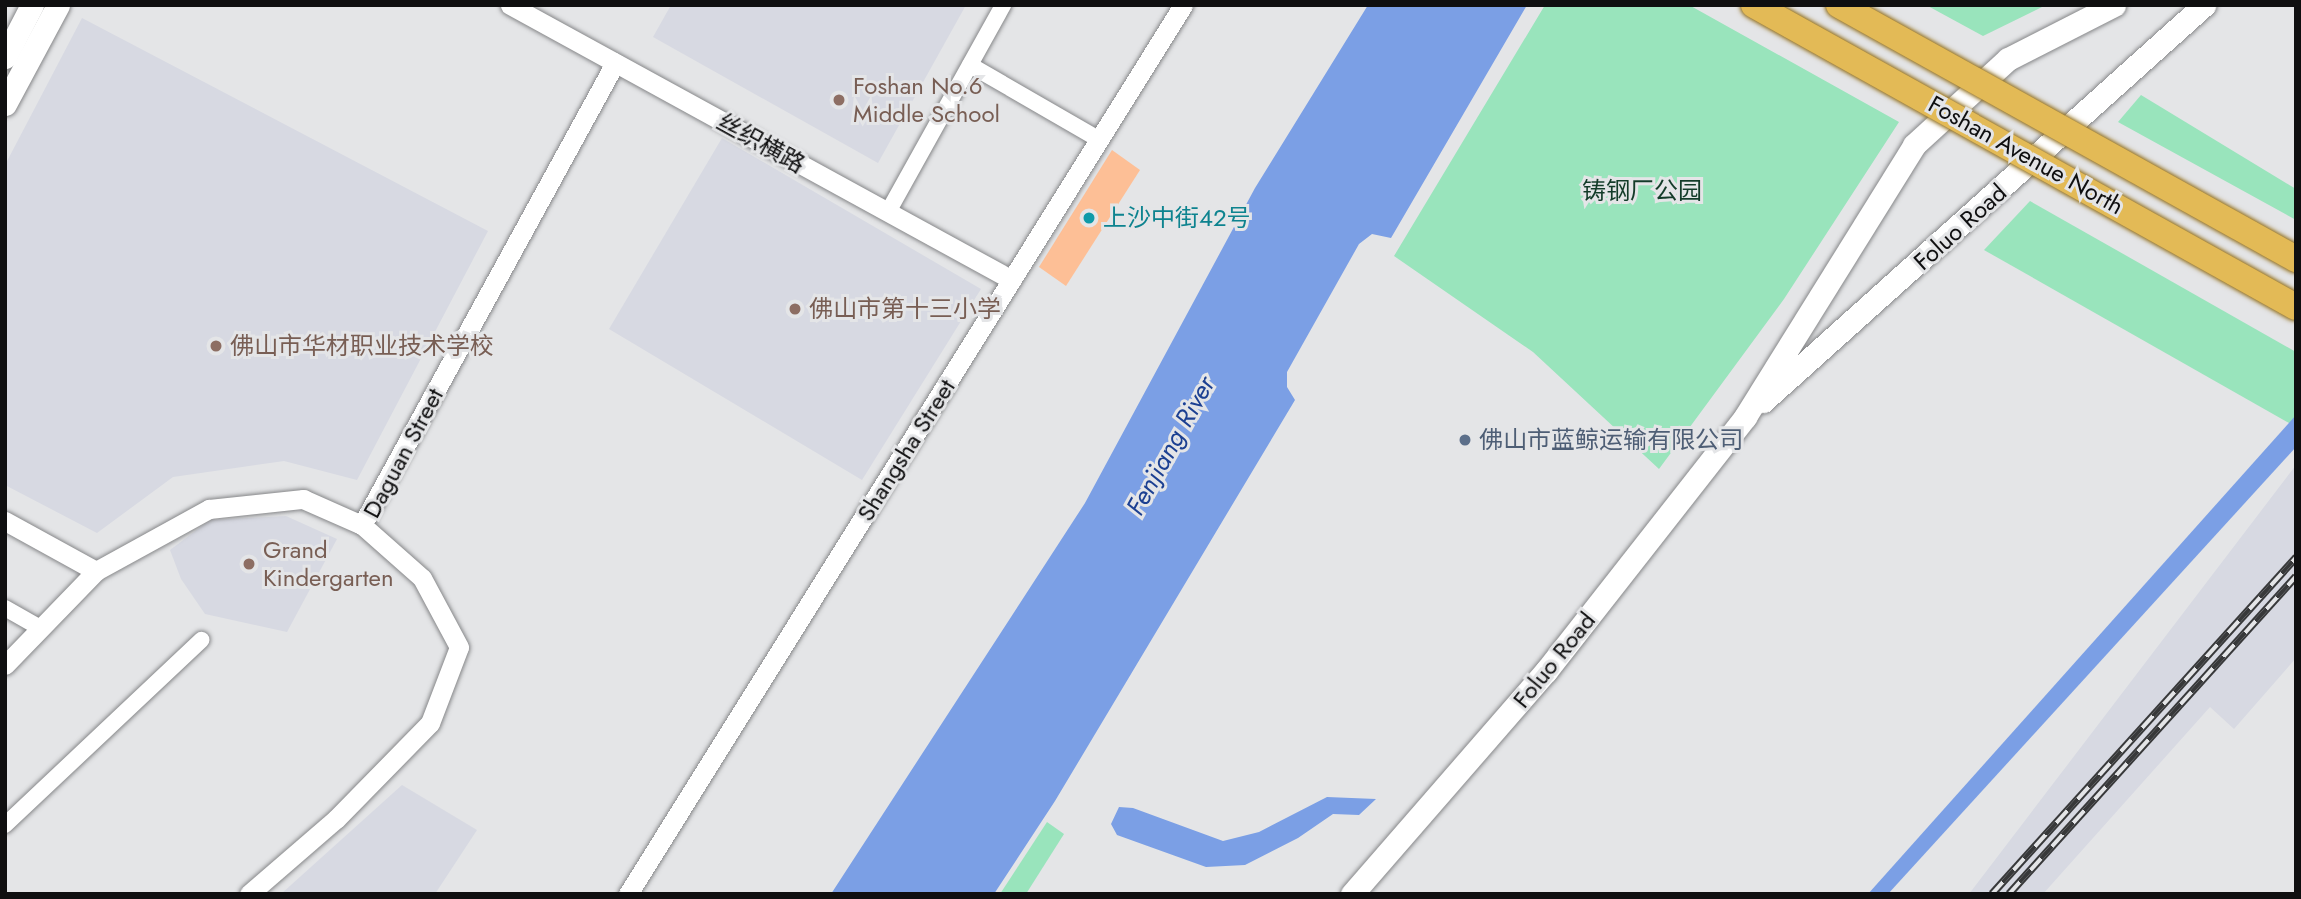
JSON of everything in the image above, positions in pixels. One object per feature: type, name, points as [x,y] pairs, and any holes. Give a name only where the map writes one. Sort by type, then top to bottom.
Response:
[{"type":"highway","name":"Foshan Avenue North","points":[[1754,5],[2296,307]]},
{"type":"highway","name":"Foshan Avenue North","points":[[1839,5],[2296,259]]},
{"type":"main road","points":[[8,44],[32,5]]},
{"type":"main road","points":[[5,104],[58,5]]},
{"type":"main road","name":"Foluo Road","points":[[1352,894],[1546,671],[1745,417],[1914,145],[2008,59],[2114,5]]},
{"type":"main road","name":"Foluo Road","points":[[1745,417],[2204,5]]},
{"type":"street","name":"丝织横路","points":[[510,5],[1012,280]]},
{"type":"street","points":[[888,212],[1003,5]]},
{"type":"street","name":"Shangsha Street","points":[[628,894],[1183,5]]},
{"type":"street","name":"Daguan Street","points":[[249,894],[337,819],[430,723],[459,647],[422,578],[362,525],[615,63]]},
{"type":"street","points":[[970,65],[1100,140]]},
{"type":"street","points":[[5,665],[96,571],[209,509],[303,499],[362,525]]},
{"type":"street","points":[[5,521],[96,571]]},
{"type":"street","points":[[5,608],[40,628]]},
{"type":"street","points":[[5,825],[201,640]]},
{"type":"shaded area","name":"Foshan No.6 Middle School","points":[[671,5],[966,5],[878,163],[653,37]]},
{"type":"shaded area","name":"佛山市华材职业技术学校","points":[[82,18],[488,231],[357,480],[284,461],[173,477],[97,533],[5,485],[5,165]]},
{"type":"shaded area","name":"佛山市第十三小学","points":[[722,138],[981,289],[862,480],[609,329]]},
{"type":"shaded area","points":[[2296,465],[2296,658],[2234,729],[2210,707],[2043,894],[1969,894]]},
{"type":"shaded area","name":"Grand Kindergarten","points":[[286,516],[337,539],[287,632],[205,614],[181,579],[170,550],[210,520]]},
{"type":"shaded area","points":[[402,785],[477,830],[435,894],[281,894]]},
{"type":"green space","name":"铸钢厂公园","points":[[1545,5],[1689,5],[1899,122],[1784,299],[1659,469],[1533,352],[1394,256]]},
{"type":"green space","points":[[1926,5],[2046,5],[1983,36]]},
{"type":"green space","points":[[2141,95],[2296,189],[2296,220],[2118,122]]},
{"type":"green space","points":[[2030,201],[2296,352],[2296,427],[1984,250]]},
{"type":"green space","points":[[1047,822],[1064,834],[1026,894],[1000,894]]},
{"type":"water","name":"Fenjiang River","points":[[1368,5],[1527,5],[1391,238],[1372,234],[1359,244],[1287,372],[1287,387],[1295,400],[1055,801],[994,894],[831,894],[1085,503],[1255,188]]},
{"type":"water","points":[[2296,415],[2296,447],[1888,894],[1868,894]]},
{"type":"water","points":[[1327,797],[1376,799],[1359,815],[1333,814],[1298,838],[1245,865],[1206,867],[1117,835],[1111,824],[1119,807],[1133,808],[1223,841],[1259,832]]},
{"type":"building","name":"上沙中街42号","points":[[1112,150],[1140,170],[1066,286],[1039,267]]},
{"type":"railway","points":[[1992,894],[2296,557]]},
{"type":"railway","points":[[2009,894],[2296,576]]},
{"type":"place","name":"Foshan No.6 Middle School","points":[[839,100]]},
{"type":"place","name":"上沙中街42号","points":[[1089,218]]},
{"type":"place","name":"佛山市第十三小学","points":[[795,309]]},
{"type":"place","name":"佛山市华材职业技术学校","points":[[216,346]]},
{"type":"place","name":"佛山市蓝鲸运输有限公司","points":[[1465,440]]},
{"type":"place","name":"Grand Kindergarten","points":[[249,564]]}]
